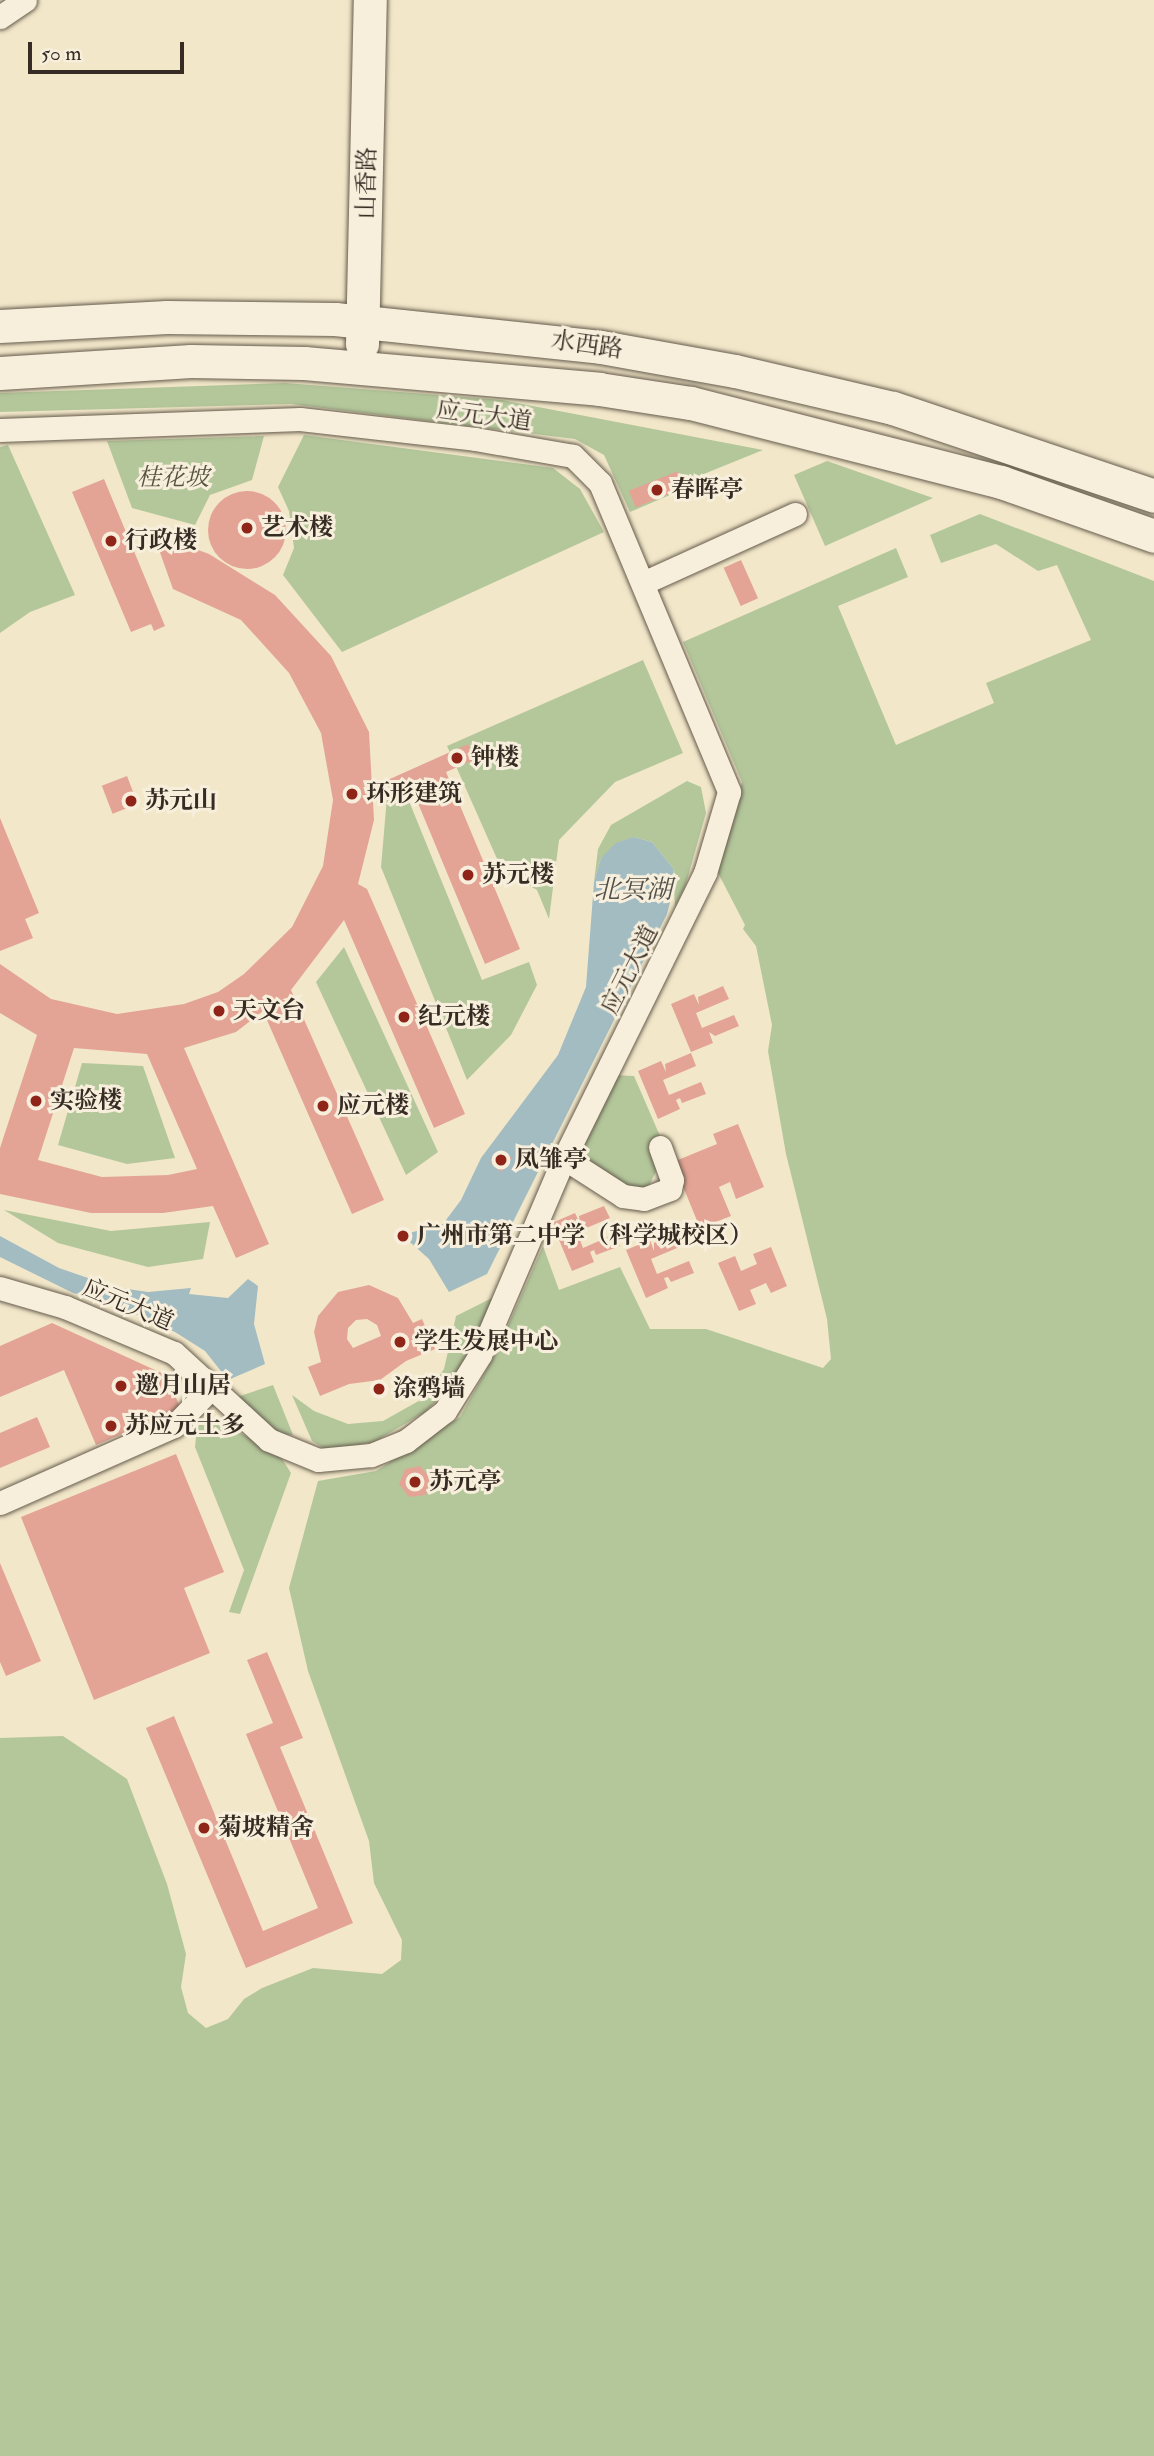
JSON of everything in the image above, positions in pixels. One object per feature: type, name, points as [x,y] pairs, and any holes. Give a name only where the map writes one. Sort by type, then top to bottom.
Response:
[{"type":"main road","name":"山香路","points":[[360,367],[364,321],[370,0]]},
{"type":"main road","name":"水西路","points":[[0,326],[167,317],[364,321],[556,340],[787,382],[957,427],[1154,496]]},
{"type":"main road","name":"水西路","points":[[0,373],[191,360],[360,367],[600,389],[691,403],[1001,482],[1154,536]]},
{"type":"street","points":[[0,17],[25,0]]},
{"type":"street","name":"应元大道","points":[[0,430],[300,419],[475,439],[573,456],[600,483],[729,792],[705,873],[564,1158],[464,1384],[445,1411],[406,1441],[371,1455],[318,1460],[269,1440],[174,1353],[65,1307],[0,1288]]},
{"type":"street","points":[[643,583],[795,514]]},
{"type":"street","points":[[564,1158],[623,1196],[644,1199],[670,1189],[660,1147]]},
{"type":"street","points":[[0,1503],[174,1426],[211,1388]]},
{"type":"green space","points":[[285,383],[502,400],[763,450],[689,480],[691,486],[630,512],[604,455],[575,439],[291,404],[0,412],[0,393]]},
{"type":"green space","points":[[304,435],[553,468],[580,489],[604,532],[342,652],[283,575],[294,548],[289,511],[278,487]]},
{"type":"green space","name":"桂花坡","points":[[264,436],[252,480],[210,495],[195,525],[132,508],[107,441]]},
{"type":"green space","points":[[8,445],[75,595],[30,612],[0,633],[0,447]]},
{"type":"green space","points":[[827,461],[933,498],[825,546],[794,475]]},
{"type":"green space","points":[[980,514],[1154,581],[1154,2456],[0,2456],[0,1738],[63,1736],[127,1779],[167,1884],[186,1954],[181,1987],[188,2013],[206,2028],[228,2019],[244,1999],[262,1988],[313,1968],[382,1974],[401,1960],[402,1940],[374,1883],[369,1841],[308,1671],[289,1588],[318,1481],[376,1471],[460,1417],[496,1353],[543,1246],[559,1290],[620,1267],[650,1329],[706,1329],[823,1368],[831,1359],[827,1319],[786,1154],[768,1051],[772,1025],[756,946],[743,929],[745,925],[715,867],[742,782],[683,642],[896,548],[908,577],[838,606],[896,745],[994,703],[986,683],[1091,640],[1057,565],[1038,571],[996,544],[941,563],[930,535]]},
{"type":"green space","points":[[643,660],[683,753],[615,782],[559,840],[549,919],[537,890],[502,870],[447,746]]},
{"type":"green space","points":[[687,781],[701,787],[706,813],[685,887],[675,907],[673,868],[652,842],[634,837],[601,858],[594,882],[598,849],[611,825]]},
{"type":"green space","points":[[404,789],[482,980],[529,962],[537,985],[511,1035],[467,1080],[381,867],[387,797]]},
{"type":"green space","points":[[344,947],[438,1152],[406,1175],[316,982]]},
{"type":"green space","points":[[82,1063],[143,1066],[175,1158],[127,1164],[58,1145]]},
{"type":"green space","points":[[614,1075],[634,1076],[660,1136],[649,1143],[657,1169],[647,1190],[634,1191],[578,1155]]},
{"type":"green space","points":[[4,1210],[111,1231],[210,1222],[203,1259],[148,1267],[58,1243]]},
{"type":"green space","points":[[496,1296],[467,1371],[425,1412],[374,1442],[328,1451],[312,1441],[292,1395],[314,1411],[348,1424],[383,1421],[424,1398],[444,1369],[456,1316]]},
{"type":"green space","points":[[273,1385],[293,1435],[271,1433],[234,1398]]},
{"type":"green space","points":[[214,1419],[279,1454],[291,1473],[240,1614],[229,1612],[244,1570],[195,1447],[197,1426]]},
{"type":"water","name":"北冥湖","points":[[634,837],[652,842],[673,868],[673,891],[667,914],[487,1274],[449,1292],[429,1259],[402,1235],[443,1224],[461,1200],[481,1158],[558,1055],[586,987],[594,882],[601,858],[616,843]]},
{"type":"water","points":[[0,1236],[59,1268],[114,1287],[148,1292],[191,1288],[189,1294],[228,1298],[248,1279],[258,1286],[254,1324],[265,1364],[228,1380],[205,1351],[175,1332],[107,1301],[73,1293],[0,1257]]},
{"type":"building","name":"春晖亭","points":[[678,471],[685,488],[636,508],[629,491]]},
{"type":"building","name":"行政楼","points":[[104,479],[165,626],[154,631],[151,624],[131,632],[72,492]]},
{"type":"building","name":"艺术楼","points":[[247,491],[262,494],[275,502],[283,515],[286,530],[283,545],[275,558],[262,566],[247,569],[232,566],[219,558],[211,545],[208,530],[211,515],[219,502],[232,494]]},
{"type":"building","points":[[153,533],[209,554],[275,595],[331,656],[369,732],[372,787],[468,744],[474,760],[446,772],[520,949],[485,964],[410,784],[373,801],[374,820],[358,884],[367,889],[465,1114],[434,1128],[344,920],[291,990],[384,1200],[352,1214],[263,1011],[236,1032],[184,1048],[269,1244],[236,1258],[213,1206],[163,1213],[91,1213],[0,1194],[0,1148],[37,1035],[0,1013],[0,964],[51,999],[117,1014],[184,1004],[218,992],[244,974],[292,927],[323,866],[333,800],[321,733],[289,673],[241,620],[173,589]],"holes":[[[74,1048],[147,1054],[197,1169],[168,1175],[102,1177],[38,1160]]]},
{"type":"building","points":[[741,560],[758,598],[741,606],[724,568]]},
{"type":"building","points":[[127,776],[138,804],[113,814],[102,786]]},
{"type":"building","points":[[0,818],[39,913],[25,919],[33,938],[0,951]]},
{"type":"building","points":[[723,986],[729,999],[696,1013],[702,1028],[734,1015],[739,1026],[715,1036],[709,1032],[713,1043],[691,1052],[671,1004],[694,994],[699,1005],[698,997]]},
{"type":"building","points":[[691,1053],[696,1066],[663,1080],[669,1095],[701,1082],[706,1094],[682,1103],[680,1098],[676,1100],[680,1109],[658,1119],[638,1071],[661,1061],[666,1072],[665,1064]]},
{"type":"building","points":[[738,1124],[764,1187],[736,1199],[730,1182],[719,1187],[731,1216],[700,1228],[673,1162],[717,1144],[713,1134]]},
{"type":"building","name":"凤雏亭","points":[[504,1152],[512,1158],[501,1172],[490,1162]]},
{"type":"building","points":[[604,1206],[610,1218],[577,1232],[583,1248],[615,1234],[620,1246],[596,1255],[594,1250],[590,1252],[594,1262],[572,1271],[552,1223],[575,1213],[580,1224],[579,1216]]},
{"type":"building","points":[[679,1232],[684,1245],[651,1259],[657,1274],[689,1261],[694,1273],[671,1282],[668,1277],[664,1278],[668,1288],[646,1298],[626,1250],[650,1240],[654,1251],[654,1243]]},
{"type":"building","points":[[771,1247],[787,1286],[771,1293],[766,1283],[750,1290],[756,1304],[739,1311],[718,1263],[735,1256],[741,1271],[757,1264],[753,1254]]},
{"type":"building","name":"学生发展中心","points":[[369,1285],[398,1298],[413,1323],[422,1319],[435,1349],[406,1361],[380,1380],[349,1384],[320,1396],[308,1367],[321,1362],[314,1332],[318,1316],[338,1292]],"holes":[[[367,1319],[377,1325],[381,1336],[353,1348],[347,1339],[348,1328],[356,1320]]]},
{"type":"building","name":"邀月山居","points":[[52,1323],[166,1375],[181,1409],[96,1445],[64,1370],[0,1397],[0,1346]]},
{"type":"building","points":[[37,1417],[50,1447],[0,1468],[0,1433]]},
{"type":"building","points":[[176,1454],[224,1572],[184,1588],[210,1653],[94,1700],[21,1517]]},
{"type":"building","name":"苏元亭","points":[[420,1466],[431,1479],[426,1495],[409,1497],[399,1484],[405,1469]]},
{"type":"building","points":[[0,1563],[41,1661],[6,1676],[0,1662]]},
{"type":"building","name":"菊坡精舍","points":[[267,1652],[303,1738],[280,1747],[353,1923],[246,1968],[146,1728],[174,1716],[263,1931],[318,1908],[246,1734],[273,1723],[247,1660]]},
{"type":"place","name":"春晖亭","points":[[657,490]]},
{"type":"place","name":"艺术楼","points":[[247,528]]},
{"type":"place","name":"行政楼","points":[[111,541]]},
{"type":"place","name":"钟楼","points":[[457,758]]},
{"type":"place","name":"环形建筑","points":[[352,794]]},
{"type":"place","name":"苏元山","points":[[131,801]]},
{"type":"place","name":"苏元楼","points":[[468,875]]},
{"type":"place","name":"天文台","points":[[219,1011]]},
{"type":"place","name":"纪元楼","points":[[404,1017]]},
{"type":"place","name":"实验楼","points":[[36,1101]]},
{"type":"place","name":"应元楼","points":[[323,1106]]},
{"type":"place","name":"凤雏亭","points":[[501,1160]]},
{"type":"place","name":"广州市第二中学（科学城校区）","points":[[403,1236]]},
{"type":"place","name":"学生发展中心","points":[[400,1342]]},
{"type":"place","name":"邀月山居","points":[[121,1386]]},
{"type":"place","name":"涂鸦墙","points":[[379,1389]]},
{"type":"place","name":"苏应元士多","points":[[111,1426]]},
{"type":"place","name":"苏元亭","points":[[415,1482]]},
{"type":"place","name":"菊坡精舍","points":[[204,1828]]}]
